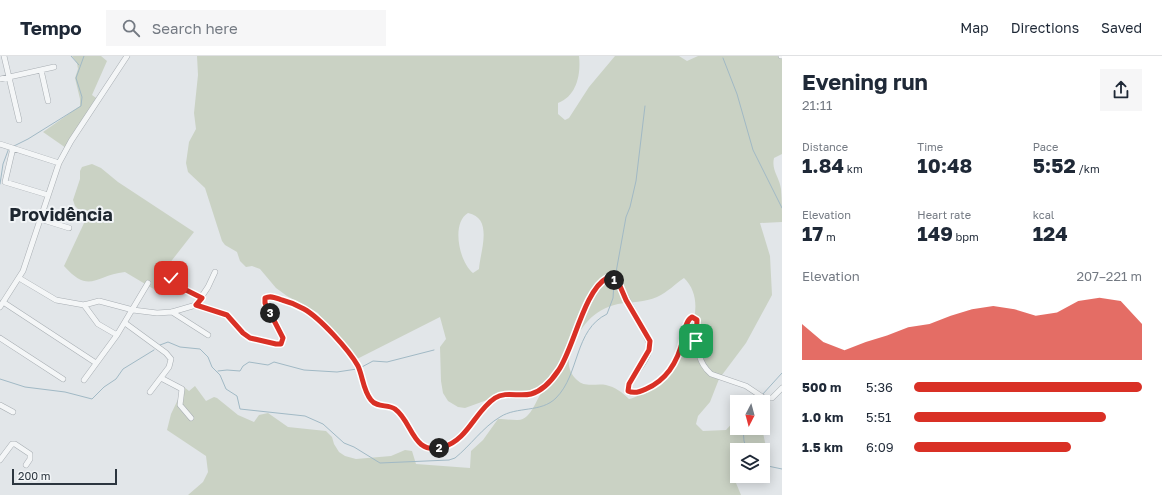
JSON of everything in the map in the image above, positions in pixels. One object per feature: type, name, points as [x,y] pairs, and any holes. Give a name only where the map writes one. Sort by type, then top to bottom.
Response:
[{"type":"street","points":[[4,56],[19,120]]},
{"type":"street","points":[[96,363],[2,304],[19,278],[59,163],[71,141],[127,56]]},
{"type":"street","points":[[0,79],[54,67]]},
{"type":"street","points":[[41,70],[48,101]]},
{"type":"street","points":[[0,144],[59,163]]},
{"type":"street","points":[[11,147],[5,179],[6,183],[48,195]]},
{"type":"street","points":[[40,219],[69,228]]},
{"type":"street","points":[[164,265],[174,283],[202,298]]},
{"type":"street","points":[[19,278],[56,300],[84,305],[99,302],[132,310],[158,313],[172,312],[196,305],[202,298],[215,272]]},
{"type":"street","points":[[196,305],[229,317],[246,336],[279,344],[283,342],[283,338],[265,303],[265,298],[272,296],[304,308],[317,318],[356,363],[368,396],[372,402],[396,410],[420,444],[432,448],[442,447],[461,436],[490,402],[497,397],[506,395],[531,394],[545,386],[564,362],[586,306],[602,282],[607,278],[616,281],[620,286],[626,300],[650,341],[649,350],[628,386],[628,391],[631,393],[647,389],[658,383],[668,373],[680,351],[687,322],[692,317],[697,320],[696,345],[700,357],[711,374],[746,386],[764,398],[772,398],[782,388]]},
{"type":"street","points":[[84,380],[125,323],[148,283]]},
{"type":"street","points":[[84,305],[98,324],[117,335]]},
{"type":"street","points":[[172,312],[208,335]]},
{"type":"street","points":[[125,323],[169,355],[171,362],[168,370],[150,392]]},
{"type":"street","points":[[0,338],[63,379]]},
{"type":"street","points":[[161,378],[182,389],[180,405],[191,418]]},
{"type":"street","points":[[0,405],[12,412]]},
{"type":"street","points":[[0,460],[12,444],[15,444],[30,454],[30,459],[26,465]]},
{"type":"shaded area","points":[[72,56],[101,56],[107,61],[92,95],[99,100],[66,148],[43,132],[80,106],[80,99],[75,78],[78,69],[77,63]]},
{"type":"shaded area","points":[[197,56],[579,56],[578,77],[574,90],[564,100],[558,103],[558,114],[565,120],[569,118],[589,87],[615,56],[679,56],[687,61],[698,56],[782,56],[782,154],[774,158],[773,162],[781,189],[782,222],[760,223],[770,256],[772,295],[746,343],[719,379],[710,402],[698,416],[696,424],[703,431],[726,430],[730,426],[730,435],[763,435],[765,443],[730,443],[730,483],[736,483],[741,495],[188,495],[203,482],[208,472],[206,456],[167,430],[171,414],[184,387],[189,391],[195,386],[206,401],[214,397],[217,398],[238,415],[254,422],[259,415],[268,413],[288,427],[326,431],[332,437],[339,452],[345,456],[356,459],[391,456],[405,450],[412,451],[416,464],[470,468],[471,451],[483,440],[498,419],[517,420],[526,417],[545,388],[523,396],[501,395],[465,408],[458,407],[448,401],[443,393],[441,381],[440,347],[446,339],[440,317],[357,359],[328,328],[318,313],[287,296],[276,288],[260,269],[252,266],[246,267],[240,261],[237,252],[225,245],[222,241],[205,188],[188,172],[186,163],[189,142],[196,129],[194,113],[198,75]],"holes":[[[468,213],[476,216],[481,221],[484,236],[479,269],[473,273],[468,268],[464,260],[458,233],[463,218]],[[684,278],[693,291],[695,305],[694,321],[688,337],[680,353],[670,367],[659,380],[648,389],[634,398],[629,399],[612,387],[606,385],[584,384],[574,377],[569,366],[571,350],[578,334],[594,315],[601,310],[618,304],[643,301],[657,297]]]},
{"type":"shaded area","points":[[92,164],[101,168],[118,182],[194,232],[169,264],[157,291],[125,272],[93,281],[87,281],[80,280],[64,266],[85,221],[84,215],[75,206],[73,200],[80,179],[80,171],[82,167]]},
{"type":"waterway","points":[[71,56],[79,65]]},
{"type":"waterway","points":[[14,146],[81,106],[82,97],[76,78],[84,56]]},
{"type":"waterway","points":[[723,58],[737,94],[753,150],[782,208]]},
{"type":"waterway","points":[[615,278],[626,217],[636,181],[645,106]]},
{"type":"waterway","points":[[0,184],[3,164],[9,148]]},
{"type":"waterway","points":[[160,345],[168,342],[180,347],[200,349],[208,357],[212,367],[220,375],[226,389],[237,396],[240,409],[305,416],[323,424],[344,443],[354,447],[380,463],[449,460],[455,458],[488,426],[500,417],[514,412],[543,406],[556,398],[564,388],[588,330],[596,321],[607,314],[613,298],[614,283]]},
{"type":"waterway","points":[[0,379],[25,387],[65,392],[92,399],[104,387],[116,379],[123,369],[154,350]]},
{"type":"waterway","points":[[360,368],[373,361],[387,362],[434,350]]},
{"type":"waterway","points":[[218,371],[240,371],[243,366],[249,362],[268,365],[274,362],[304,370],[337,372],[357,369]]},
{"type":"waterway","points":[[762,395],[782,373]]},
{"type":"waterway","points":[[744,435],[745,443]]},
{"type":"waterway","points":[[770,466],[782,469]]},
{"type":"district","name":"Providência","points":[[61,215]]},
{"type":"route","points":[[171,278],[174,283],[184,290],[202,298],[196,305],[227,315],[246,336],[250,338],[276,344],[281,344],[283,342],[283,338],[264,301],[265,298],[272,296],[304,308],[317,318],[356,363],[363,379],[365,389],[372,402],[396,410],[401,414],[420,444],[424,447],[432,448],[442,447],[461,436],[472,425],[490,402],[497,397],[506,395],[531,394],[545,386],[554,377],[564,362],[586,306],[602,282],[607,278],[616,281],[620,286],[626,300],[650,341],[649,350],[629,384],[628,391],[635,393],[647,389],[664,378],[674,364],[680,351],[687,322],[692,317],[695,317],[697,320],[696,341]]}]
